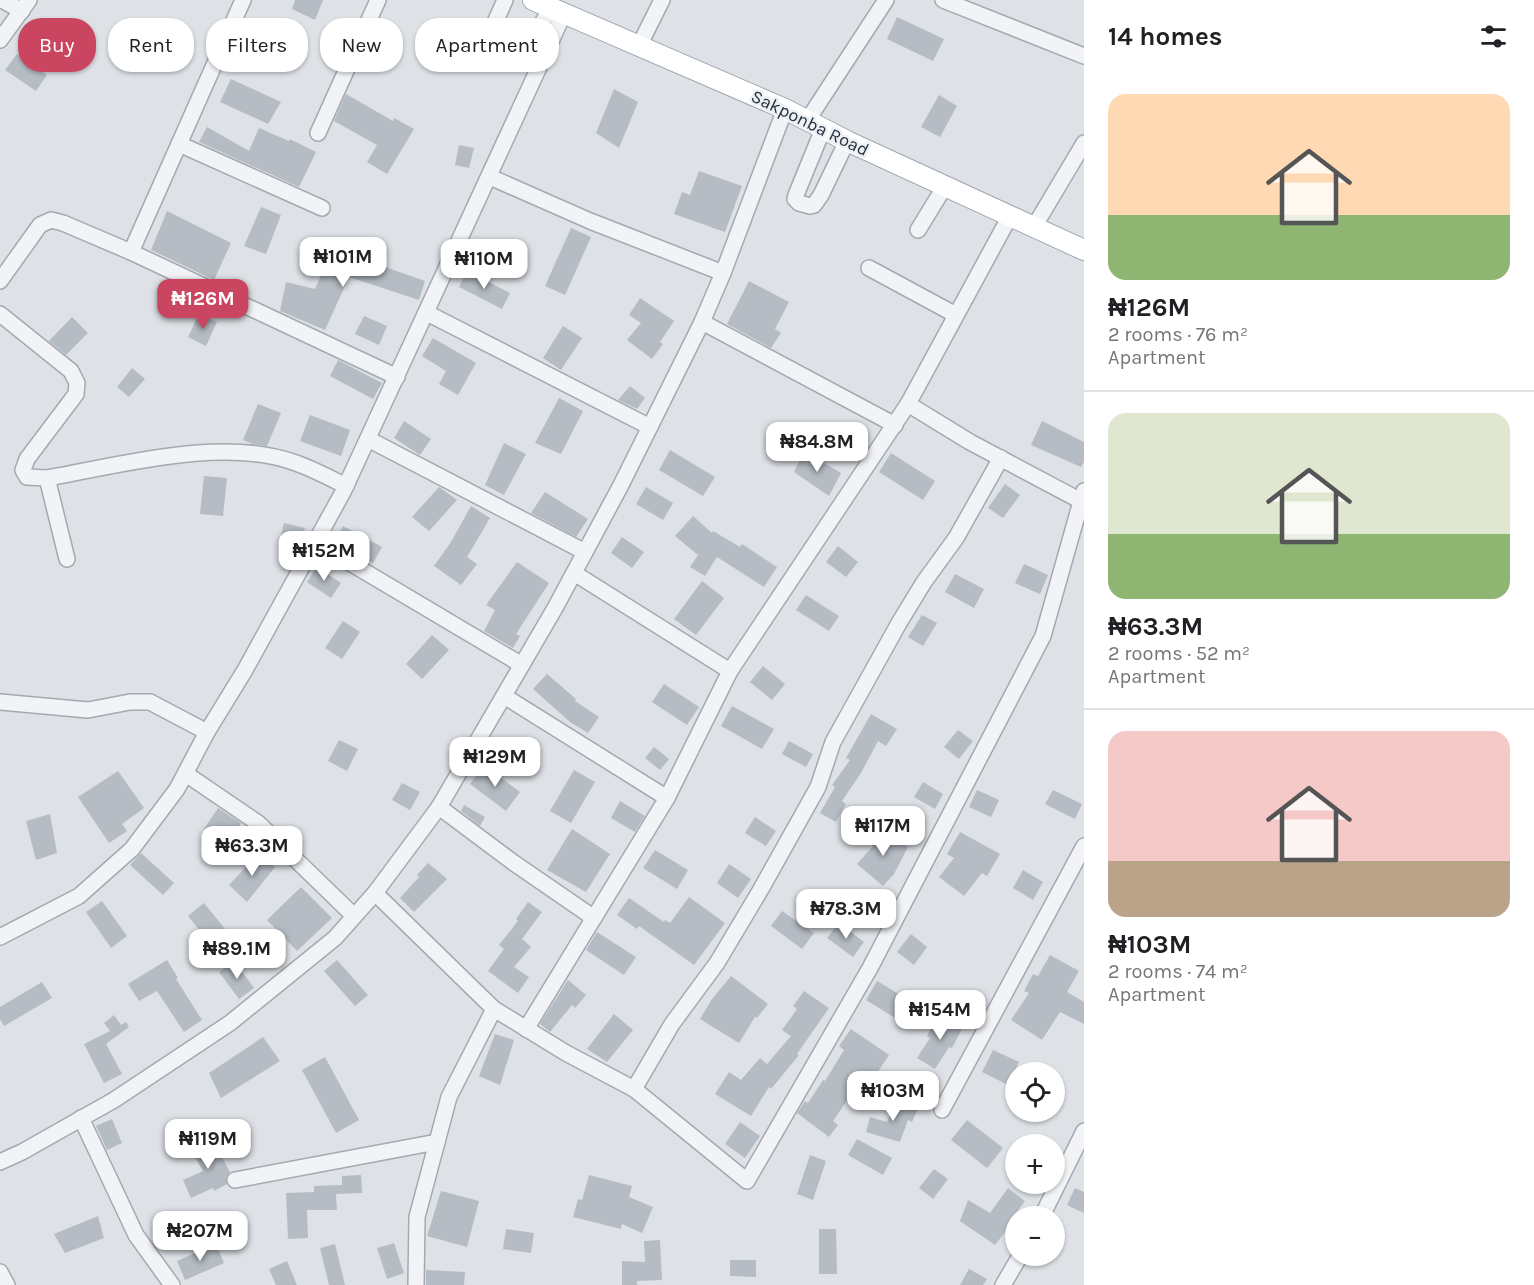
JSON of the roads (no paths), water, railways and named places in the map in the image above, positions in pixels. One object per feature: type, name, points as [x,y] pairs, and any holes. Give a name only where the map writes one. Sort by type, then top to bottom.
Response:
[{"type":"main road","name":"Sakponba Road","points":[[550,7],[785,109],[847,141],[1084,250]]},
{"type":"street","points":[[0,40],[25,5],[2,0]]},
{"type":"street","points":[[131,252],[243,0]]},
{"type":"street","points":[[318,133],[378,0]]},
{"type":"street","points":[[505,0],[492,29],[493,42],[502,51],[516,55],[525,52],[550,7]]},
{"type":"street","points":[[639,46],[662,0]]},
{"type":"street","points":[[847,141],[816,203],[810,206],[799,203],[795,199],[815,125],[886,0]]},
{"type":"street","points":[[943,0],[1084,56]]},
{"type":"street","points":[[0,937],[79,896],[132,849],[186,774],[207,732],[245,670],[346,486],[490,177],[550,7]]},
{"type":"street","points":[[0,1162],[114,1100],[230,1023],[334,938],[375,893],[440,807],[574,573],[702,322],[785,109]]},
{"type":"street","points":[[1035,227],[1084,143]]},
{"type":"street","points":[[179,144],[322,208]]},
{"type":"street","points":[[490,177],[590,221],[723,273]]},
{"type":"street","points":[[918,230],[945,186]]},
{"type":"street","points":[[526,1029],[667,798],[730,671],[908,404],[1010,216]]},
{"type":"street","points":[[0,281],[40,225],[51,220],[131,252],[397,377]]},
{"type":"street","points":[[869,267],[956,315]]},
{"type":"street","points":[[427,313],[650,427]]},
{"type":"street","points":[[0,314],[71,371],[77,383],[76,394],[27,459],[23,470],[27,477],[47,478],[188,453],[243,452],[295,462],[346,486]]},
{"type":"street","points":[[702,322],[895,424]]},
{"type":"street","points":[[375,893],[494,1009],[634,1089],[747,1181],[870,968],[1043,636],[1082,496],[970,442],[908,404]]},
{"type":"street","points":[[368,439],[585,552]]},
{"type":"street","points":[[634,1089],[672,1024],[717,963],[761,889],[818,787],[832,742],[899,623],[924,582],[956,538],[1001,458]]},
{"type":"street","points":[[47,478],[67,559]]},
{"type":"street","points":[[315,542],[522,665]]},
{"type":"street","points":[[574,573],[730,671]]},
{"type":"street","points":[[504,696],[667,798]]},
{"type":"street","points":[[0,702],[88,710],[130,702],[150,702],[207,732]]},
{"type":"street","points":[[186,774],[258,823],[354,916]]},
{"type":"street","points":[[440,807],[594,918]]},
{"type":"street","points":[[942,1110],[1084,846]]},
{"type":"street","points":[[416,1285],[417,1217],[449,1097],[494,1009]]},
{"type":"street","points":[[81,1118],[136,1235],[172,1285]]},
{"type":"street","points":[[1047,1206],[1084,1131]]},
{"type":"street","points":[[235,1180],[437,1142]]},
{"type":"street","points":[[1003,1285],[1014,1266]]},
{"type":"street","points":[[0,1272],[7,1285]]}]
